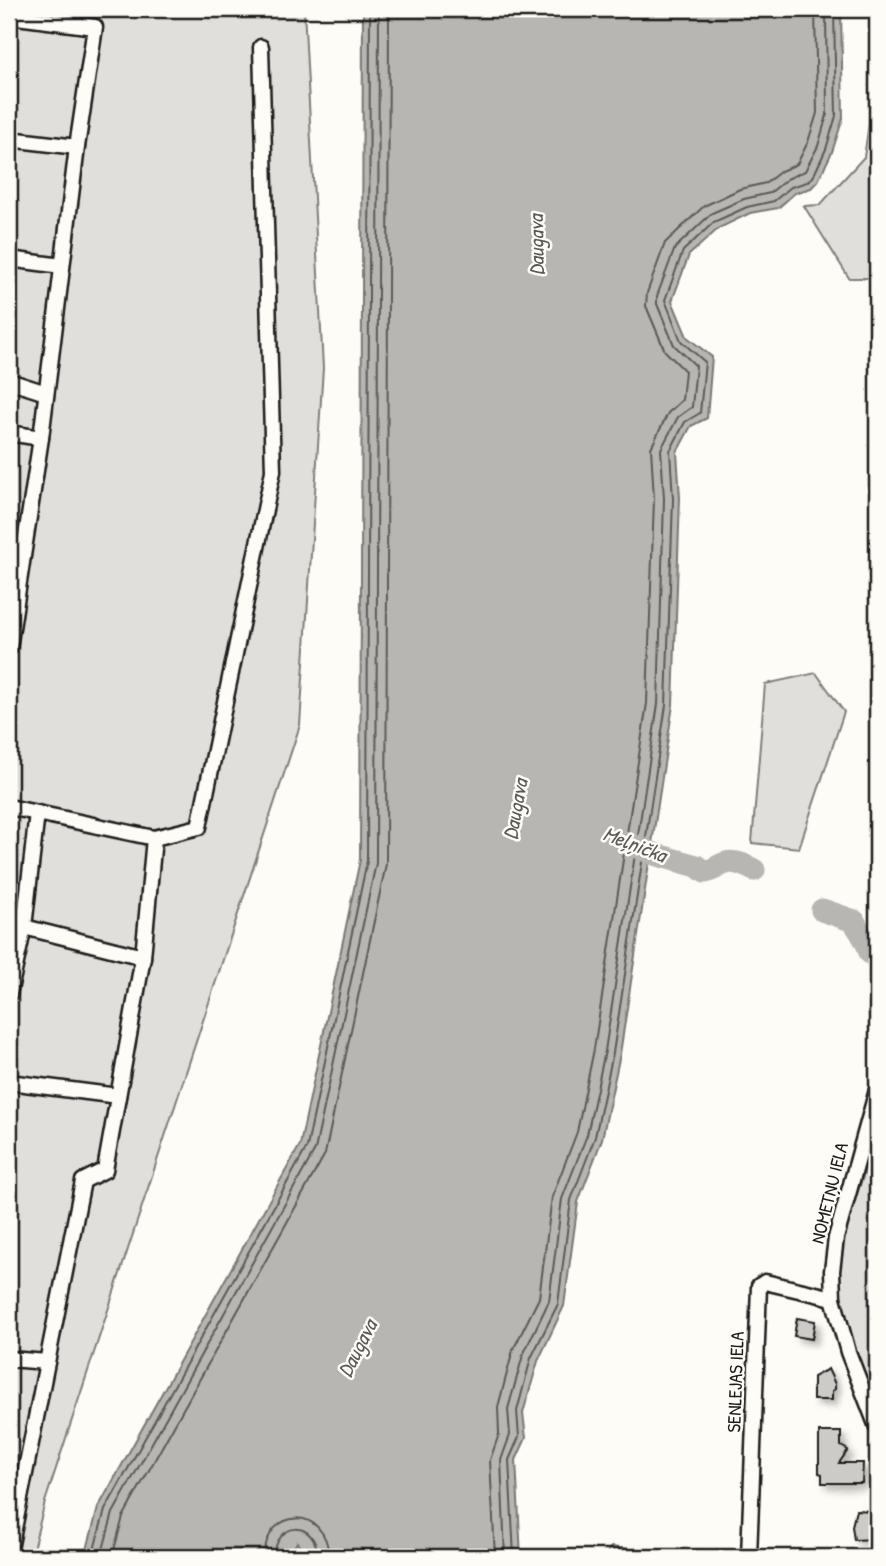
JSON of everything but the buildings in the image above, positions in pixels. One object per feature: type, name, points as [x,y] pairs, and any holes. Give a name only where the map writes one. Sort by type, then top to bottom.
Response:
[{"type":"street","points":[[9,16],[95,27],[77,147],[41,438],[16,552],[9,648]]},
{"type":"street","points":[[9,807],[154,838],[199,827],[273,471],[261,47]]},
{"type":"street","points":[[9,139],[77,147]]},
{"type":"street","points":[[9,259],[62,266]]},
{"type":"street","points":[[9,381],[46,393]]},
{"type":"street","points":[[9,433],[41,438]]},
{"type":"street","points":[[9,994],[16,926],[37,813]]},
{"type":"street","points":[[9,1554],[83,1181],[105,1170],[143,957],[154,838]]},
{"type":"street","points":[[16,926],[143,957]]},
{"type":"street","points":[[9,1082],[118,1096]]},
{"type":"street","name":"NOMETŅU IELA","points":[[877,1090],[836,1238],[832,1271],[833,1298],[848,1352],[877,1427]]},
{"type":"street","name":"SENLEJAS IELA","points":[[749,1557],[759,1286],[765,1282],[833,1298]]},
{"type":"street","points":[[9,1359],[47,1362]]},
{"type":"shaded area","points":[[9,9],[304,9],[323,368],[300,725],[45,1502],[31,1557],[9,1557]]},
{"type":"shaded area","points":[[872,9],[877,9],[877,278],[849,278],[804,206],[820,205],[864,157],[873,97]]},
{"type":"shaded area","points":[[816,673],[844,712],[799,848],[752,843],[765,684]]},
{"type":"shaded area","points":[[877,1137],[877,1416],[848,1338],[840,1307],[838,1273],[845,1233]]},
{"type":"shaded area","points":[[611,1547],[648,1551],[651,1557],[604,1557]]},
{"type":"water","name":"Daugava","points":[[363,9],[841,9],[843,118],[832,152],[818,181],[811,188],[795,193],[778,208],[750,213],[719,228],[689,255],[672,301],[687,337],[712,357],[707,418],[691,426],[677,452],[680,498],[673,705],[620,1054],[602,1139],[578,1202],[564,1306],[538,1361],[523,1413],[526,1438],[516,1460],[521,1557],[304,1557],[297,1542],[289,1557],[85,1557],[98,1508],[300,1145],[360,860]]},
{"type":"waterway","name":"Meļņička","points":[[624,842],[697,866],[705,872],[729,862],[754,870]]},
{"type":"waterway","name":"Meļņička","points":[[822,910],[854,921],[870,953],[877,958]]}]
